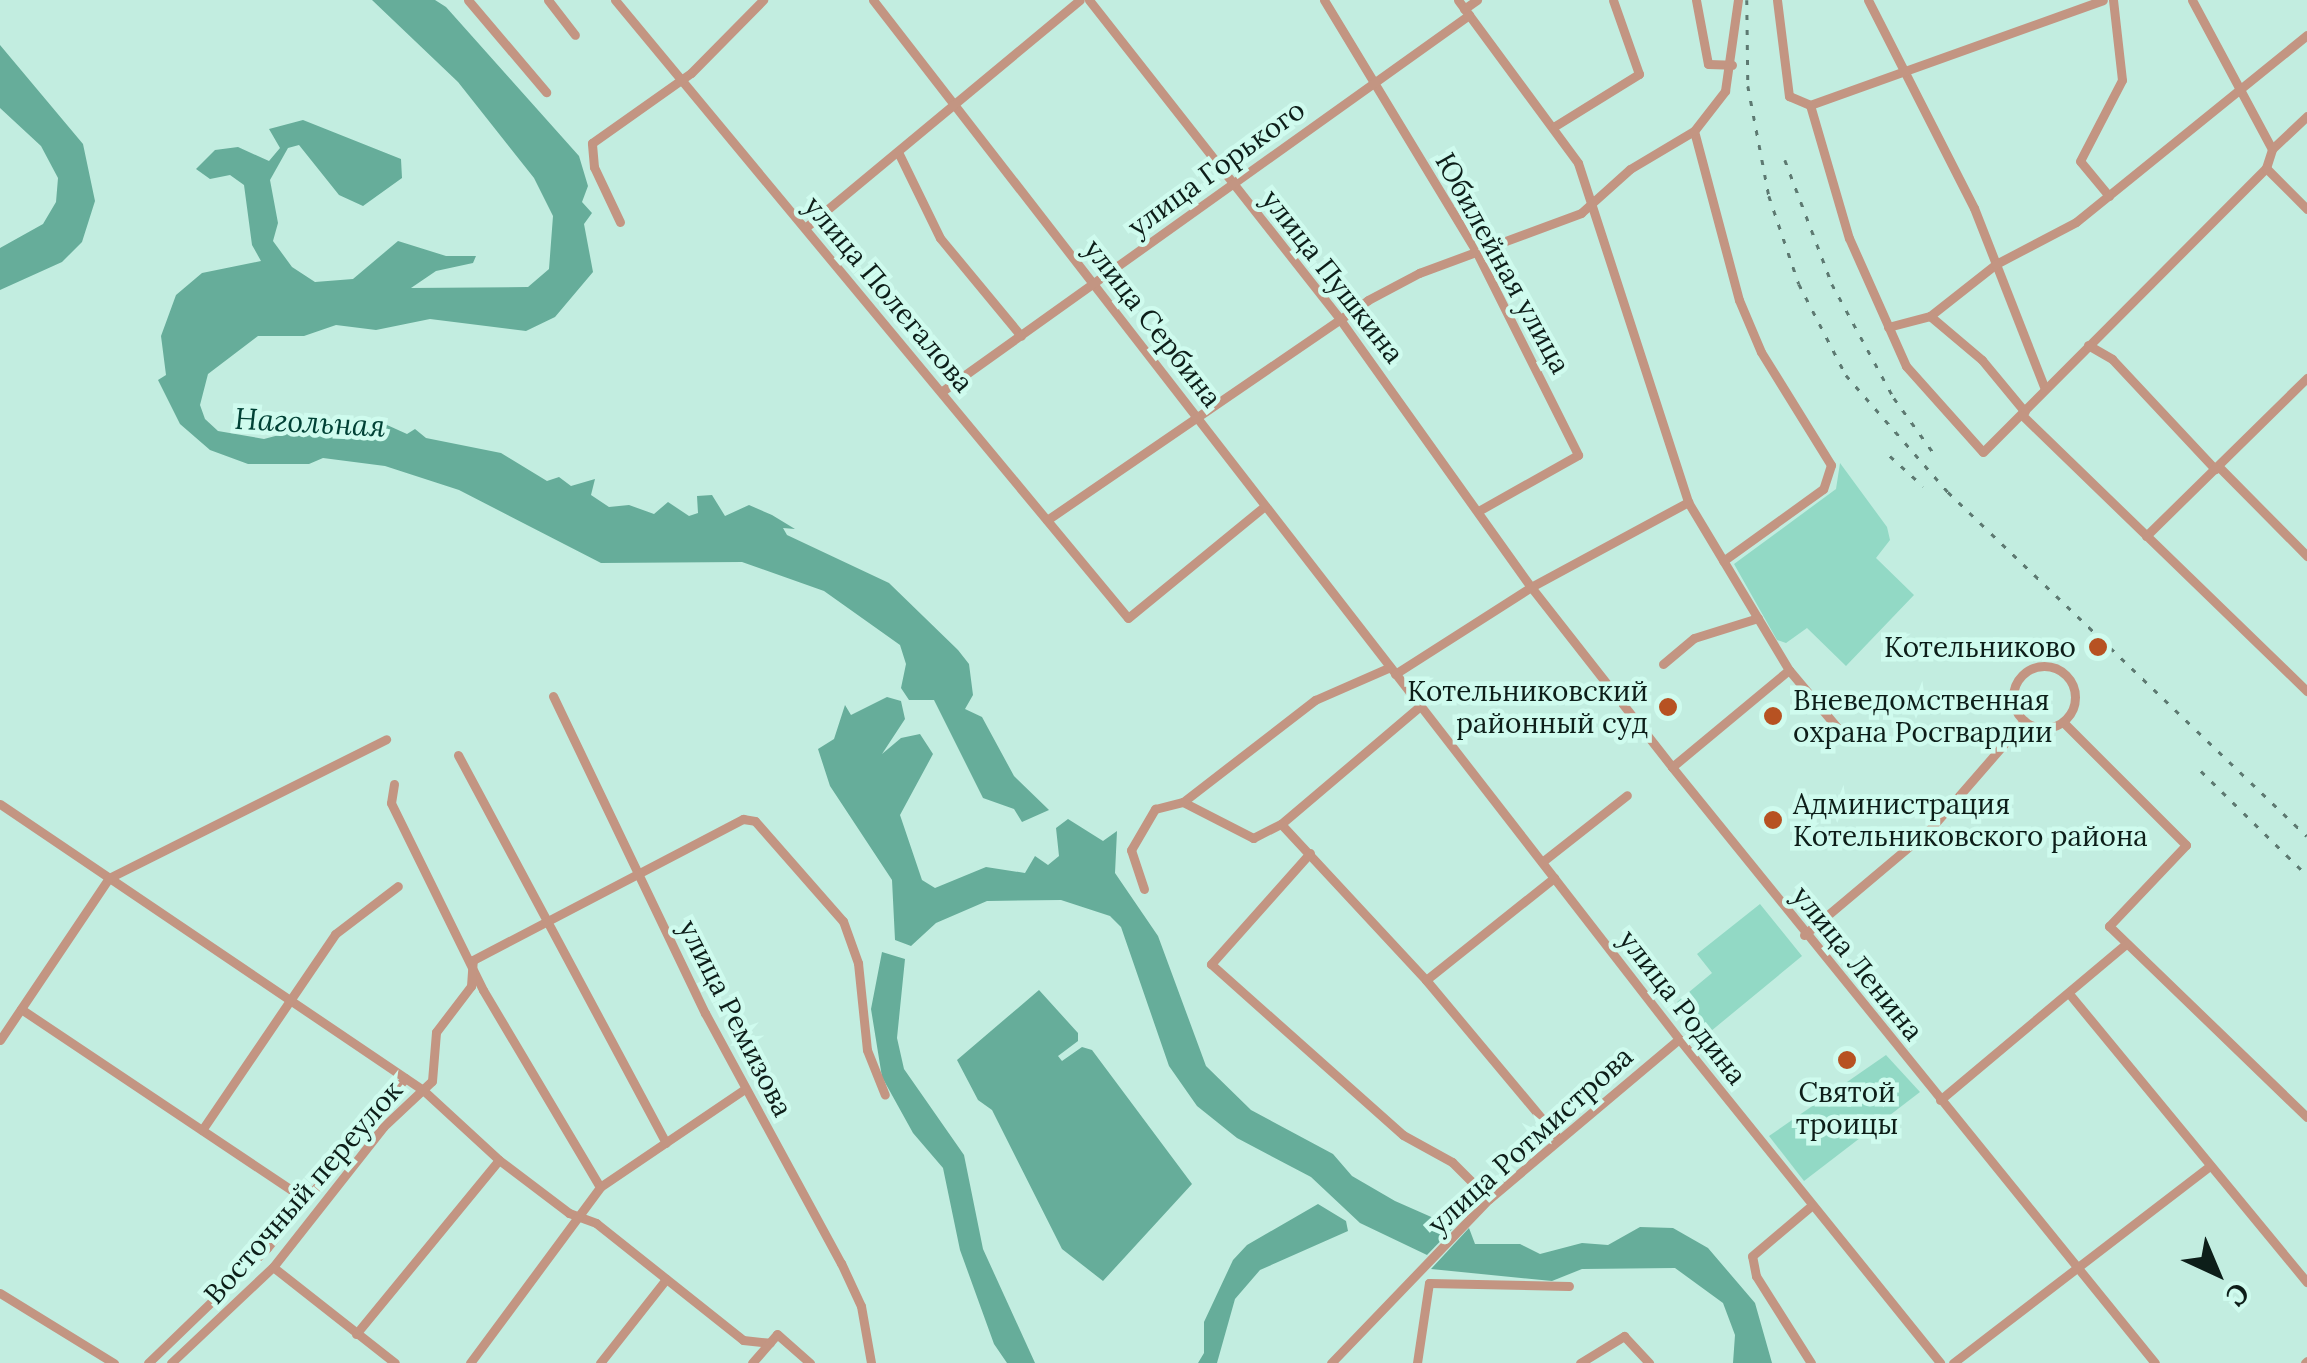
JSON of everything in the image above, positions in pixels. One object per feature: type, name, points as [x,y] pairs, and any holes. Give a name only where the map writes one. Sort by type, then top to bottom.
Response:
[{"type":"street","points":[[468,0],[546,92]]},
{"type":"street","points":[[548,0],[575,35]]},
{"type":"street","name":"улица Полегалова","points":[[615,0],[676,79],[716,117],[1128,618],[1264,506]]},
{"type":"street","points":[[620,222],[599,183],[592,142],[676,79],[691,73],[764,0]]},
{"type":"street","name":"улица Сербина","points":[[873,0],[1393,671]]},
{"type":"street","points":[[805,228],[957,108],[1080,0]]},
{"type":"street","name":"улица Пушкина","points":[[1089,0],[1339,318],[1480,510],[1531,587]]},
{"type":"street","name":"Юбилейная улица","points":[[1324,0],[1477,253],[1578,455],[1480,510]]},
{"type":"street","name":"улица Горького","points":[[941,392],[1373,82],[1477,0]]},
{"type":"street","points":[[1555,126],[1639,74],[1612,0]]},
{"type":"street","points":[[1696,0],[1708,64],[1732,65]]},
{"type":"street","points":[[1047,520],[1339,318],[1419,273],[1534,236],[1596,203],[1630,169],[1694,132],[1718,104],[1732,65],[1738,0]]},
{"type":"street","points":[[1778,0],[1789,96],[1810,106],[2103,0]]},
{"type":"street","points":[[1868,0],[1901,73],[1974,208],[2046,390]]},
{"type":"street","points":[[2109,196],[2080,161],[2122,80],[2113,0]]},
{"type":"street","points":[[2192,0],[2272,148]]},
{"type":"street","points":[[1464,8],[1555,126],[1596,203],[1688,502],[1790,670],[1841,732]]},
{"type":"street","points":[[1888,327],[1930,316],[1996,264],[2061,232],[2307,35]]},
{"type":"street","points":[[1810,106],[1849,238],[1909,372],[1984,452],[2266,168],[2272,148],[2307,116]]},
{"type":"street","points":[[1694,132],[1739,300],[1761,352],[1831,465],[1824,490],[1723,561]]},
{"type":"street","points":[[899,154],[940,238],[1021,336]]},
{"type":"street","points":[[2266,168],[2307,209]]},
{"type":"street","points":[[1930,316],[1982,360],[2024,414],[2307,691]]},
{"type":"street","points":[[2088,345],[2112,359],[2307,556]]},
{"type":"street","points":[[2146,536],[2307,378]]},
{"type":"street","points":[[1144,889],[1132,841],[1155,810],[1184,802],[1315,700],[1393,671],[1531,587],[1688,502]]},
{"type":"street","name":"улица Ленина","points":[[1531,587],[1804,935],[2155,1363]]},
{"type":"street","points":[[1663,664],[1694,638],[1758,618]]},
{"type":"street","points":[[2044,666],[2073,684],[2075,705],[2063,722],[2040,728],[2024,721],[2013,701],[2015,686],[2023,674],[2044,666]]},
{"type":"street","points":[[1672,767],[1790,670]]},
{"type":"street","name":"улица Родина","points":[[1393,671],[1678,1040],[1940,1363]]},
{"type":"street","name":"улица Ремизова","points":[[553,696],[745,1089],[861,1306],[871,1363]]},
{"type":"street","points":[[1184,802],[1252,838],[1281,824],[1420,706]]},
{"type":"street","points":[[1804,935],[1930,828],[2024,721]]},
{"type":"street","points":[[2063,722],[2186,845],[2108,926],[2307,1117]]},
{"type":"street","points":[[0,1040],[109,878],[386,739]]},
{"type":"street","points":[[458,755],[666,1142]]},
{"type":"street","points":[[394,784],[391,803],[473,960],[494,1011],[600,1187]]},
{"type":"street","points":[[1542,862],[1628,795]]},
{"type":"street","points":[[0,804],[423,1090],[498,1160],[666,1279],[743,1340],[770,1342]]},
{"type":"street","points":[[473,960],[738,821],[755,821],[844,922],[858,963],[867,1050],[885,1095]]},
{"type":"street","points":[[1281,824],[1426,980],[1559,1139]]},
{"type":"street","points":[[1310,853],[1212,964],[1403,1135],[1452,1162],[1489,1199]]},
{"type":"street","points":[[1426,980],[1554,878]]},
{"type":"street","points":[[202,1130],[334,934],[398,886]]},
{"type":"street","points":[[1940,1100],[2071,996],[2126,944]]},
{"type":"street","name":"Восточный переулок","points":[[171,1363],[272,1267],[383,1127],[423,1090],[436,1072],[436,1032],[471,986],[473,960]]},
{"type":"street","points":[[2071,996],[2307,1282]]},
{"type":"street","points":[[20,1009],[306,1200]]},
{"type":"street","name":"улица Ротмистрова","points":[[1331,1363],[1489,1199],[1678,1040]]},
{"type":"street","name":"Восточный переулок","points":[[148,1363],[236,1281],[404,1078]]},
{"type":"street","points":[[470,1363],[582,1218],[600,1187],[745,1089]]},
{"type":"street","points":[[356,1334],[498,1160]]},
{"type":"street","points":[[1953,1363],[2079,1271],[2210,1166]]},
{"type":"street","points":[[1811,1206],[1752,1256],[1756,1276],[1811,1363]]},
{"type":"street","points":[[272,1267],[394,1363]]},
{"type":"street","points":[[600,1363],[666,1279]]},
{"type":"street","points":[[1416,1363],[1430,1283],[1569,1286]]},
{"type":"street","points":[[0,1293],[114,1363]]},
{"type":"street","points":[[752,1363],[777,1334],[810,1363]]},
{"type":"street","points":[[1580,1363],[1624,1336],[1649,1363]]},
{"type":"shaded area","points":[[372,0],[435,0],[446,7],[579,156],[588,186],[582,202],[592,213],[584,224],[593,272],[555,317],[526,331],[430,319],[376,330],[336,325],[304,336],[258,336],[208,374],[200,405],[205,419],[218,431],[264,439],[317,425],[387,425],[407,434],[415,429],[426,438],[501,453],[547,481],[559,477],[571,486],[595,479],[591,495],[609,507],[629,505],[654,514],[668,502],[689,516],[698,513],[697,496],[712,495],[725,516],[749,505],[772,515],[795,529],[783,528],[787,535],[889,583],[958,650],[969,664],[973,695],[965,709],[982,717],[1014,776],[1049,810],[1022,822],[1014,809],[983,798],[934,700],[909,700],[901,688],[906,664],[900,645],[824,591],[742,562],[601,563],[459,490],[385,466],[323,458],[309,464],[248,464],[210,450],[180,424],[158,380],[166,375],[161,336],[176,295],[202,273],[261,261],[252,245],[244,185],[230,175],[210,179],[196,169],[215,150],[238,147],[269,161],[280,148],[269,129],[303,120],[401,159],[402,178],[363,206],[339,195],[299,145],[288,148],[270,180],[278,223],[273,241],[292,267],[315,282],[353,279],[398,241],[446,256],[476,256],[473,263],[436,271],[411,288],[528,287],[549,269],[553,216],[534,178],[458,82]]},
{"type":"shaded area","points":[[0,45],[83,144],[95,201],[82,242],[62,262],[0,290],[0,248],[43,224],[56,202],[58,178],[41,146],[0,108]]},
{"type":"shaded area","points":[[1840,463],[1887,527],[1890,540],[1876,558],[1914,595],[1846,666],[1807,628],[1786,643],[1777,640],[1734,564],[1836,489]]},
{"type":"shaded area","points":[[887,697],[901,701],[905,719],[882,754],[901,738],[920,734],[933,754],[900,815],[922,880],[935,888],[986,867],[1025,873],[1035,856],[1048,865],[1059,856],[1056,828],[1068,819],[1103,841],[1117,831],[1115,873],[1158,936],[1206,1066],[1251,1110],[1333,1154],[1352,1176],[1395,1201],[1454,1227],[1427,1255],[1360,1223],[1311,1177],[1237,1138],[1197,1106],[1169,1066],[1121,927],[1110,916],[1061,900],[987,901],[936,923],[911,946],[895,940],[892,880],[830,786],[818,749],[834,739],[845,705],[851,715]]},
{"type":"shaded area","points":[[1760,904],[1802,956],[1705,1036],[1677,1002],[1712,973],[1697,954]]},
{"type":"shaded area","points":[[882,952],[905,959],[897,1038],[904,1069],[964,1155],[983,1249],[1035,1363],[1007,1363],[994,1344],[960,1250],[943,1168],[913,1133],[882,1077],[871,1009]]},
{"type":"shaded area","points":[[1039,990],[1078,1033],[1078,1041],[1058,1056],[1062,1061],[1082,1047],[1092,1050],[1192,1184],[1103,1281],[1062,1249],[992,1110],[978,1100],[957,1060]]},
{"type":"shaded area","points":[[1886,1055],[1920,1092],[1804,1181],[1769,1136]]},
{"type":"shaded area","points":[[1318,1204],[1346,1221],[1348,1231],[1260,1270],[1235,1299],[1217,1363],[1198,1363],[1204,1353],[1204,1322],[1233,1260],[1247,1245]]},
{"type":"shaded area","points":[[1640,1227],[1673,1228],[1708,1248],[1755,1303],[1772,1363],[1733,1363],[1735,1335],[1723,1303],[1675,1268],[1582,1269],[1552,1281],[1431,1269],[1469,1228],[1475,1244],[1520,1244],[1540,1254],[1582,1243],[1608,1245]]},
{"type":"railway","points":[[1747,0],[1748,86],[1769,196],[1799,284],[1846,375],[1948,492],[2307,836]]},
{"type":"railway","points":[[1785,160],[1832,284],[1894,398],[1935,455]]},
{"type":"railway","points":[[1890,456],[1923,486]]},
{"type":"railway","points":[[2201,771],[2307,875]]},
{"type":"place","name":"Котельниково","points":[[2098,647]]},
{"type":"place","name":"Котельниковский районный суд","points":[[1668,707]]},
{"type":"place","name":"Вневедомственная охрана Росгвардии","points":[[1773,716]]},
{"type":"place","name":"Администрация Котельниковского района","points":[[1773,820]]},
{"type":"place","name":"Святой троицы","points":[[1847,1060]]},
{"type":"water label","name":"Нагольная","points":[[310,422]]}]
